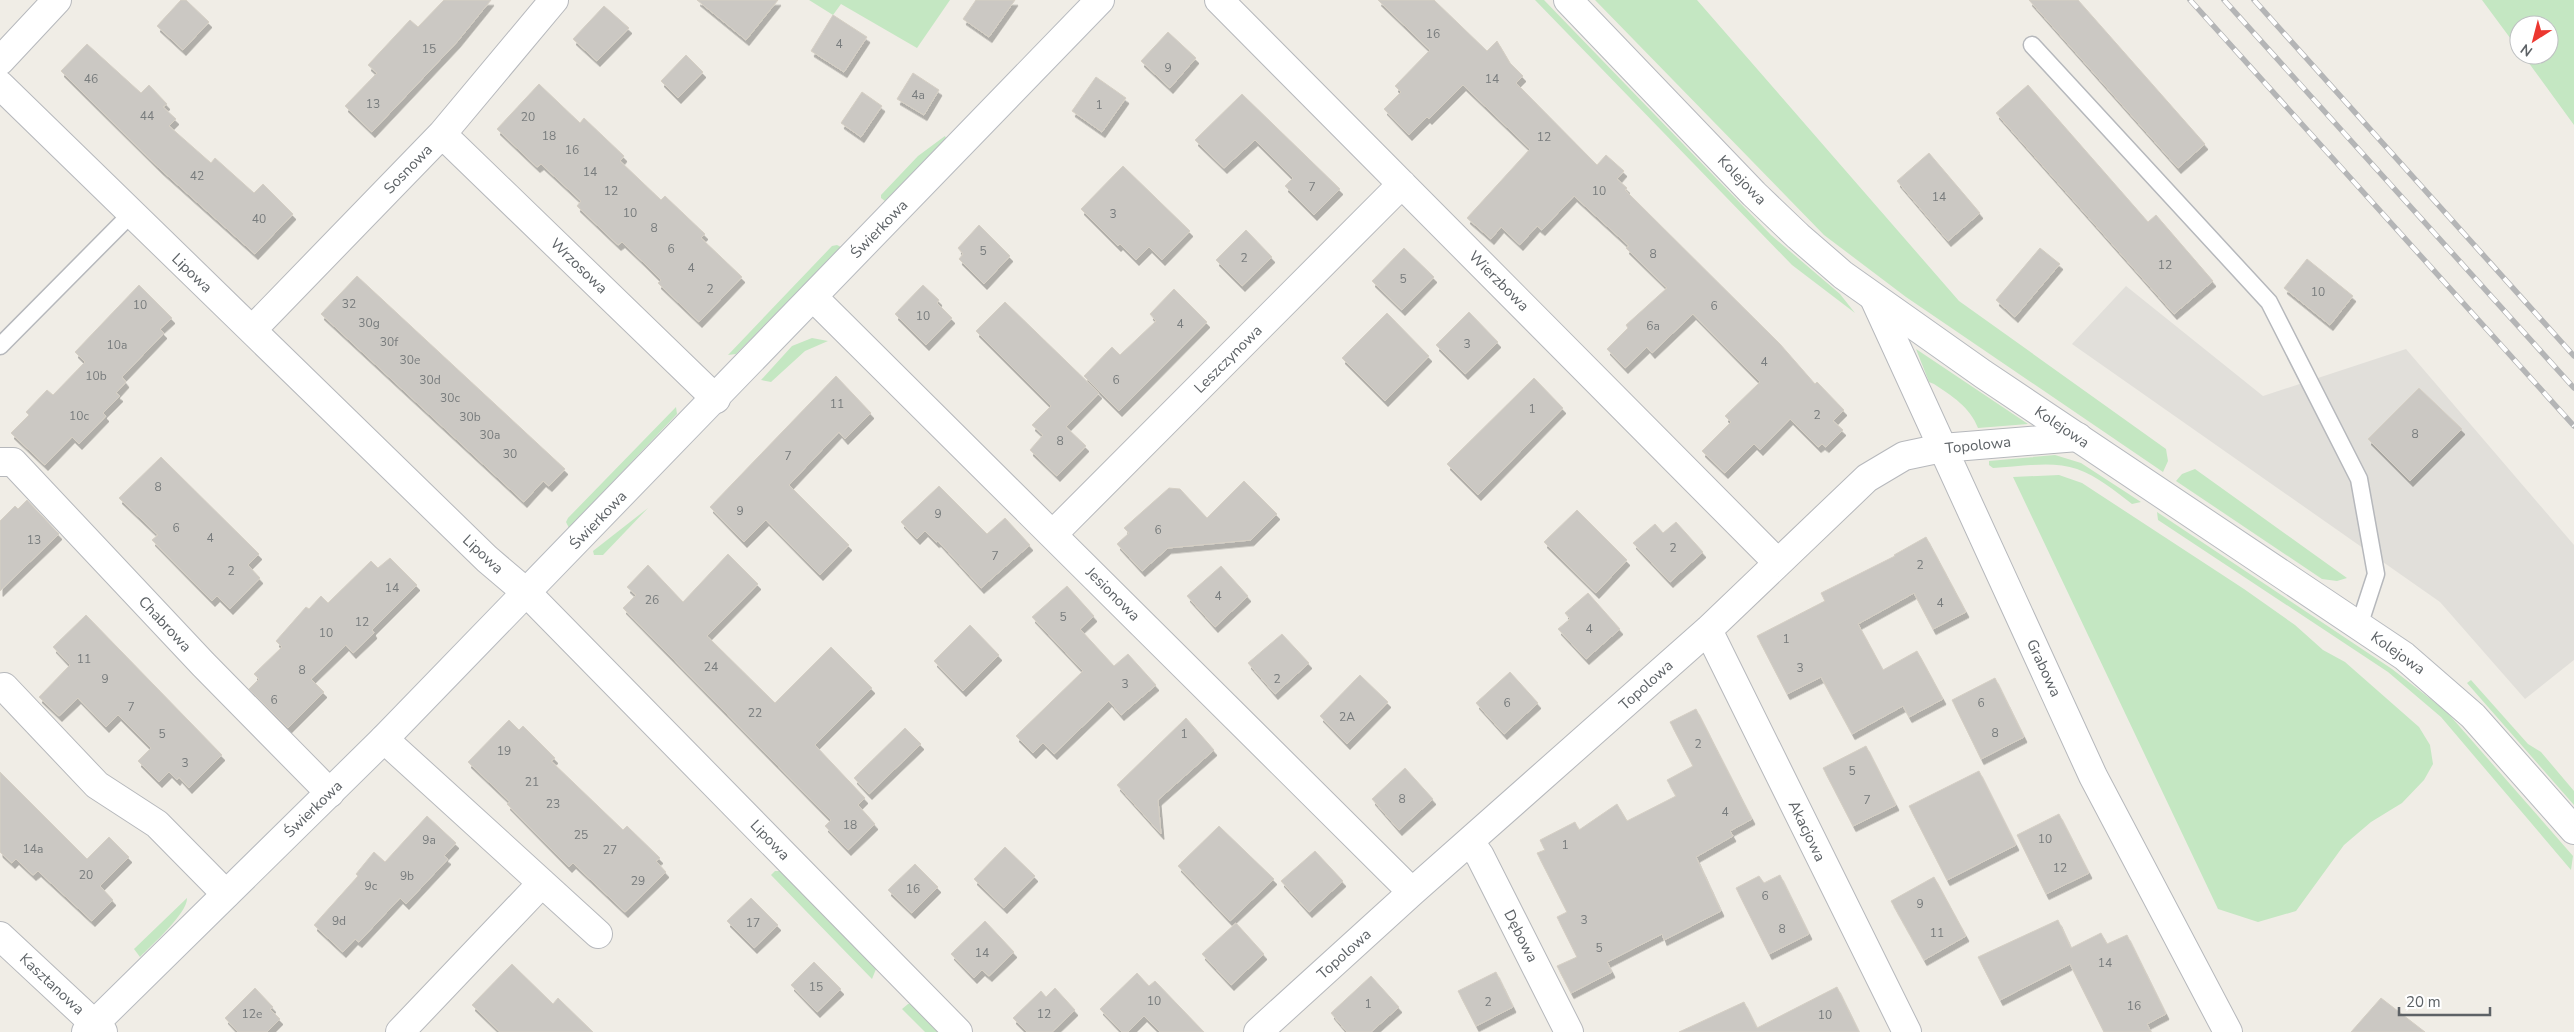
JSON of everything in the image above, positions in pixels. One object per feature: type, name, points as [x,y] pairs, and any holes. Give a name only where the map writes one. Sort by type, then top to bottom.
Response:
[{"type":"street","points":[[0,61],[57,0]]},
{"type":"street","name":"Sosnowa","points":[[252,330],[442,134],[554,0]]},
{"type":"street","name":"Świerkowa","points":[[95,1029],[226,894],[384,739],[527,593],[1100,0]]},
{"type":"street","name":"Wierzbowa","points":[[1219,0],[1778,563]]},
{"type":"street","name":"Kolejowa","points":[[1568,0],[1792,230],[1843,275],[2078,437],[2404,656],[2455,698],[2574,830]]},
{"type":"street","name":"Lipowa","points":[[0,85],[487,559],[527,593],[958,1032]]},
{"type":"street","name":"Wrzosowa","points":[[442,134],[716,398]]},
{"type":"street","name":"Leszczynowa","points":[[1053,534],[1402,184]]},
{"type":"street","name":"Jesionowa","points":[[813,297],[1412,892]]},
{"type":"street","name":"Grabowa","points":[[1874,298],[2093,776],[2228,1032]]},
{"type":"street","name":"Topolowa","points":[[1258,1032],[1412,892],[1708,630],[1867,478],[1904,456],[1942,448],[2078,437]]},
{"type":"street","name":"Chabrowa","points":[[0,462],[13,462],[202,664],[330,792]]},
{"type":"street","name":"Akacjowa","points":[[1708,630],[1907,1032]]},
{"type":"street","points":[[4,687],[97,784],[157,824],[226,894]]},
{"type":"street","points":[[384,739],[598,934]]},
{"type":"street","name":"Dębowa","points":[[1470,842],[1480,856],[1569,1032]]},
{"type":"street","points":[[400,1032],[542,883]]},
{"type":"street","name":"Kasztanowa","points":[[0,936],[95,1029]]},
{"type":"lane","points":[[2032,45],[2269,302],[2360,479],[2376,574],[2359,626]]},
{"type":"lane","points":[[0,346],[131,214]]},
{"type":"shaded area","points":[[2126,286],[2263,396],[2406,349],[2574,545],[2574,660],[2525,699],[2440,602],[2072,344]]},
{"type":"green space","points":[[809,0],[950,0],[917,48],[841,4],[833,15]]},
{"type":"green space","points":[[1535,0],[1544,0],[1771,235],[1840,294],[1855,313],[1792,265]]},
{"type":"green space","points":[[1595,0],[1697,0],[1959,301],[2166,449],[2168,461],[2163,472],[1906,297],[1824,235]]},
{"type":"green space","points":[[2482,0],[2574,0],[2574,125],[2530,65],[2559,65],[2559,15],[2509,15],[2509,36]]},
{"type":"green space","points":[[945,136],[946,138],[885,201],[881,198],[881,195],[918,156]]},
{"type":"green space","points":[[837,245],[841,247],[736,354],[728,355],[832,246]]},
{"type":"green space","points":[[812,338],[828,341],[805,351],[771,382],[761,380],[792,346]]},
{"type":"green space","points":[[1916,349],[2028,424],[1978,428],[1970,414],[1960,403],[1941,388],[1929,382]]},
{"type":"green space","points":[[676,407],[677,414],[569,528],[566,522],[568,518]]},
{"type":"green space","points":[[2055,455],[2081,463],[2141,502],[2132,504],[2106,484],[2067,466],[2046,464],[1993,468],[1989,465],[1989,461]]},
{"type":"green space","points":[[2195,469],[2347,578],[2337,581],[2322,579],[2176,481],[2182,474]]},
{"type":"green space","points":[[2059,475],[2082,483],[2244,589],[2295,625],[2323,650],[2345,662],[2419,727],[2430,745],[2433,764],[2424,780],[2402,803],[2371,822],[2344,845],[2296,911],[2258,922],[2218,909],[2013,477]]},
{"type":"green space","points":[[648,508],[603,555],[594,555],[593,551]]},
{"type":"green space","points":[[2157,512],[2392,669],[2446,711],[2573,856],[2571,870],[2441,717],[2388,672],[2158,520]]},
{"type":"green space","points":[[2471,680],[2528,744],[2541,752],[2574,791],[2574,805],[2467,683]]},
{"type":"green space","points":[[775,871],[783,871],[876,969],[872,979],[771,875]]},
{"type":"green space","points":[[187,898],[182,912],[140,957],[134,949]]},
{"type":"green space","points":[[913,1003],[941,1032],[925,1032],[902,1009],[908,1004]]},
{"type":"building","points":[[181,0],[186,0],[209,22],[183,50],[157,26]]},
{"type":"building","points":[[444,0],[491,0],[457,42],[372,132],[345,106],[377,73],[368,65],[410,20],[418,27]]},
{"type":"building","points":[[697,0],[778,0],[746,40]]},
{"type":"building","points":[[976,0],[1015,0],[989,37],[963,19]]},
{"type":"building","points":[[1378,0],[1434,0],[1487,51],[1497,41],[1510,63],[1523,76],[1516,83],[1597,165],[1606,155],[1624,171],[1617,179],[1627,188],[1625,190],[1780,344],[1815,384],[1817,382],[1844,410],[1833,421],[1843,430],[1826,447],[1822,444],[1818,447],[1790,419],[1760,450],[1754,444],[1725,473],[1702,451],[1731,422],[1725,416],[1760,382],[1693,314],[1652,353],[1647,347],[1625,368],[1607,349],[1628,328],[1626,325],[1667,288],[1626,248],[1629,246],[1574,196],[1542,230],[1537,226],[1520,245],[1501,227],[1491,239],[1467,218],[1530,149],[1463,85],[1429,119],[1427,117],[1409,135],[1384,109],[1401,92],[1395,86],[1430,50]]},
{"type":"building","points":[[2029,0],[2078,0],[2205,144],[2178,168]]},
{"type":"building","points":[[604,6],[629,28],[597,61],[573,39]]},
{"type":"building","points":[[833,15],[867,37],[844,72],[811,51]]},
{"type":"building","points":[[1168,32],[1196,58],[1170,88],[1141,61]]},
{"type":"building","points":[[87,44],[141,93],[149,85],[167,104],[163,107],[176,119],[169,126],[211,163],[215,158],[254,193],[263,184],[293,214],[255,254],[159,168],[61,71]]},
{"type":"building","points":[[686,55],[703,72],[678,98],[661,81]]},
{"type":"building","points":[[913,73],[939,90],[924,115],[897,99]]},
{"type":"building","points":[[1096,77],[1126,98],[1102,132],[1072,111]]},
{"type":"building","points":[[539,84],[580,123],[584,118],[624,156],[620,161],[661,200],[665,196],[705,234],[701,238],[742,277],[699,322],[658,283],[661,280],[642,261],[622,242],[618,245],[577,206],[581,201],[541,164],[537,167],[497,129]]},
{"type":"building","points":[[2028,85],[2148,222],[2156,215],[2213,281],[2174,314],[1996,113]]},
{"type":"building","points":[[862,92],[882,106],[861,137],[841,123]]},
{"type":"building","points":[[1242,94],[1340,189],[1314,215],[1285,186],[1293,178],[1255,140],[1224,168],[1195,140]]},
{"type":"building","points":[[1929,153],[1980,213],[1948,241],[1897,181]]},
{"type":"building","points":[[1123,166],[1190,231],[1162,260],[1149,247],[1136,260],[1120,244],[1118,246],[1081,209]]},
{"type":"building","points":[[979,225],[1010,256],[984,284],[959,259],[963,254],[958,248]]},
{"type":"building","points":[[1246,230],[1272,257],[1242,286],[1216,260]]},
{"type":"building","points":[[1404,248],[1434,277],[1402,310],[1372,281]]},
{"type":"building","points":[[2040,248],[2060,264],[2015,317],[1996,300]]},
{"type":"building","points":[[2307,259],[2353,296],[2330,325],[2284,288]]},
{"type":"building","points":[[357,276],[565,469],[549,486],[543,481],[524,502],[321,314]]},
{"type":"building","points":[[139,285],[172,318],[160,329],[164,333],[122,377],[126,382],[116,393],[120,396],[103,413],[106,416],[79,444],[72,437],[45,465],[11,433],[29,415],[26,412],[47,390],[53,395],[85,362],[75,352]]},
{"type":"building","points":[[923,285],[939,300],[937,303],[952,318],[926,345],[895,314]]},
{"type":"building","points":[[1174,289],[1207,322],[1119,411],[1084,376],[1112,347],[1120,355],[1156,321],[1150,314]]},
{"type":"building","points":[[1005,302],[1099,393],[1066,427],[1086,446],[1057,476],[1030,450],[1043,435],[1032,425],[1051,406],[976,331]]},
{"type":"building","points":[[1469,312],[1498,342],[1465,374],[1436,345]]},
{"type":"building","points":[[1387,313],[1429,356],[1385,401],[1342,358]]},
{"type":"building","points":[[836,376],[871,413],[845,439],[839,432],[789,485],[849,545],[820,575],[766,520],[744,542],[710,507]]},
{"type":"building","points":[[1534,378],[1563,408],[1478,495],[1447,464]]},
{"type":"building","points":[[2419,388],[2462,429],[2410,481],[2368,439]]},
{"type":"building","points":[[161,457],[259,554],[248,565],[260,578],[230,609],[217,596],[212,601],[152,540],[158,535],[119,498]]},
{"type":"building","points":[[1244,481],[1277,514],[1251,540],[1168,548],[1142,571],[1117,544],[1129,533],[1124,528],[1169,488],[1180,489],[1207,518]]},
{"type":"building","points":[[939,486],[987,534],[1005,518],[1030,545],[981,588],[938,541],[936,542],[925,531],[917,539],[901,522]]},
{"type":"building","points":[[27,500],[59,534],[0,591],[0,521],[15,506],[18,509]]},
{"type":"building","points":[[1577,510],[1627,560],[1596,593],[1544,542]]},
{"type":"building","points":[[1676,522],[1703,552],[1670,582],[1633,543],[1655,524],[1663,533]]},
{"type":"building","points":[[1926,537],[1966,612],[1933,629],[1914,593],[1858,624],[1883,670],[1917,651],[1943,699],[1909,717],[1903,706],[1852,734],[1821,677],[1787,694],[1757,636],[1825,601],[1821,593],[1895,556]]},
{"type":"building","points":[[728,554],[758,584],[707,636],[775,703],[831,647],[872,688],[815,745],[865,798],[858,805],[875,824],[848,850],[825,826],[831,820],[623,608],[636,595],[627,587],[648,565],[683,602]]},
{"type":"building","points":[[390,558],[417,585],[372,630],[374,633],[353,653],[346,645],[311,679],[324,692],[288,728],[249,689],[259,679],[254,674],[282,647],[276,641],[306,607],[309,609],[321,596],[328,603],[371,561],[378,568]]},
{"type":"building","points":[[1221,566],[1248,596],[1215,627],[1187,596]]},
{"type":"building","points":[[1067,586],[1094,616],[1080,629],[1114,666],[1128,654],[1156,685],[1121,715],[1109,701],[1054,754],[1043,743],[1033,753],[1016,736],[1083,671],[1032,617]]},
{"type":"building","points":[[1588,593],[1620,629],[1586,659],[1558,629],[1570,619],[1565,613]]},
{"type":"building","points":[[86,615],[222,755],[189,788],[179,777],[177,780],[169,772],[159,782],[138,761],[151,748],[118,715],[106,727],[78,698],[59,716],[39,697],[70,665],[53,647]]},
{"type":"building","points":[[970,625],[999,655],[963,691],[934,661]]},
{"type":"building","points":[[1282,634],[1309,663],[1275,694],[1248,663]]},
{"type":"building","points":[[1510,672],[1538,703],[1504,734],[1476,703]]},
{"type":"building","points":[[1360,675],[1388,702],[1347,744],[1320,716]]},
{"type":"building","points":[[1995,678],[2024,737],[1981,759],[1952,700]]},
{"type":"building","points":[[1696,709],[1752,819],[1730,831],[1733,836],[1696,857],[1721,911],[1664,940],[1662,934],[1607,962],[1612,972],[1571,993],[1557,966],[1577,957],[1557,917],[1567,912],[1537,853],[1545,850],[1540,840],[1575,822],[1579,830],[1617,804],[1627,821],[1676,796],[1667,780],[1693,766],[1670,722]]},
{"type":"building","points":[[1186,718],[1214,750],[1158,800],[1161,834],[1117,785]]},
{"type":"building","points":[[509,720],[519,730],[523,726],[555,758],[551,761],[623,830],[627,826],[660,858],[656,861],[666,872],[625,912],[573,863],[569,867],[507,804],[510,802],[468,762]]},
{"type":"building","points":[[905,728],[921,744],[869,794],[854,778]]},
{"type":"building","points":[[1866,746],[1896,805],[1853,826],[1823,768]]},
{"type":"building","points":[[1405,768],[1433,799],[1399,830],[1372,799]]},
{"type":"building","points":[[1979,771],[2016,845],[1947,880],[1909,806]]},
{"type":"building","points":[[0,772],[87,859],[109,837],[129,857],[100,886],[113,900],[92,921],[38,871],[33,875],[16,859],[12,863],[0,852]]},
{"type":"building","points":[[2059,814],[2089,873],[2046,894],[2017,835]]},
{"type":"building","points":[[427,816],[456,843],[444,856],[448,859],[406,904],[400,898],[359,942],[355,939],[343,952],[314,925],[358,876],[356,874],[374,852],[385,862]]},
{"type":"building","points":[[1219,826],[1274,879],[1230,921],[1178,866]]},
{"type":"building","points":[[1005,847],[1035,876],[1004,908],[974,879]]},
{"type":"building","points":[[1315,851],[1343,881],[1309,912],[1281,881]]},
{"type":"building","points":[[915,864],[938,887],[912,913],[888,890]]},
{"type":"building","points":[[1780,875],[1809,934],[1769,954],[1736,888],[1759,876],[1764,883]]},
{"type":"building","points":[[1934,877],[1966,936],[1924,960],[1891,901]]},
{"type":"building","points":[[751,898],[778,925],[754,948],[727,921]]},
{"type":"building","points":[[2058,920],[2071,948],[2101,933],[2107,944],[2127,935],[2166,1014],[2147,1024],[2151,1032],[2104,1032],[2070,964],[2000,1000],[1978,957]]},
{"type":"building","points":[[985,921],[1014,952],[989,976],[982,970],[974,978],[951,954]]},
{"type":"building","points":[[1236,923],[1264,954],[1231,985],[1202,954]]},
{"type":"building","points":[[814,962],[841,989],[817,1012],[791,985]]},
{"type":"building","points":[[512,964],[553,1004],[558,998],[593,1032],[500,1032],[472,1005]]},
{"type":"building","points":[[1496,972],[1513,1007],[1476,1026],[1458,991]]},
{"type":"building","points":[[1137,973],[1149,986],[1155,981],[1204,1032],[1160,1032],[1144,1016],[1128,1032],[1122,1032],[1100,1009]]},
{"type":"building","points":[[1371,976],[1399,1007],[1371,1032],[1347,1032],[1331,1013]]},
{"type":"building","points":[[1837,987],[1859,1032],[1679,1032],[1744,1002],[1757,1028]]},
{"type":"building","points":[[255,988],[273,1007],[270,1009],[280,1019],[267,1032],[238,1032],[225,1018]]},
{"type":"building","points":[[1055,988],[1075,1010],[1052,1032],[1027,1032],[1013,1018],[1041,991],[1046,997]]},
{"type":"building","points":[[2381,998],[2425,1032],[2351,1032]]},
{"type":"railway","points":[[2190,0],[2574,426]]},
{"type":"railway","points":[[2224,0],[2574,388]]},
{"type":"railway","points":[[2254,0],[2574,356]]}]
